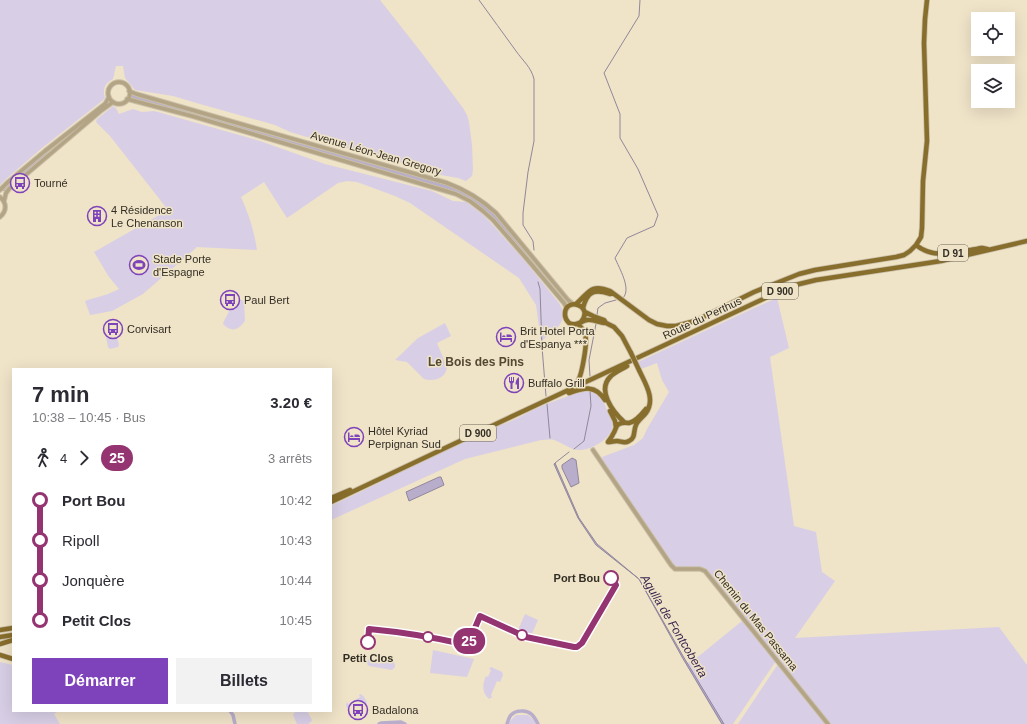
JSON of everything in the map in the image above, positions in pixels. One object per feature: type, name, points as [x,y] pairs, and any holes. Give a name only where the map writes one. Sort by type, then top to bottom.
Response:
[{"type":"main road","points":[[648,406],[631,422],[618,425],[608,442],[630,441],[634,436],[635,426],[646,414],[649,408],[650,397],[626,343],[614,327],[606,323],[591,320],[571,324],[566,320],[565,313],[567,308],[581,300],[587,292],[598,288],[610,291],[649,320],[657,324],[676,326],[695,321],[754,292],[799,274],[896,257],[904,255],[916,245],[921,237],[922,228],[926,141],[924,43],[927,0]]},
{"type":"main road","name":"Route du Perthus","points":[[332,501],[791,286],[816,280],[941,261],[1027,241]]},
{"type":"main road","name":"D 91","points":[[916,245],[922,250],[930,253],[943,254],[982,248],[991,249]]},
{"type":"main road","points":[[580,323],[584,317],[585,300],[588,295],[598,292],[616,296]]},
{"type":"main road","points":[[575,304],[593,316],[604,320],[606,323]]},
{"type":"main road","points":[[563,393],[578,380],[581,373],[586,335],[580,323]]},
{"type":"main road","points":[[634,430],[633,427],[614,412],[606,396],[606,387],[607,381],[611,376],[642,356]]},
{"type":"main road","points":[[552,398],[583,388],[598,391],[607,403],[615,421],[616,428]]},
{"type":"main road","points":[[614,433],[618,441]]},
{"type":"main road","points":[[332,501],[382,480],[404,467]]},
{"type":"main road","points":[[0,631],[12,629]]},
{"type":"main road","points":[[0,637],[12,635]]},
{"type":"main road","points":[[0,644],[12,640]]},
{"type":"main road","points":[[0,655],[12,659]]},
{"type":"street","points":[[116,82],[119,82],[126,85],[129,91],[129,97],[125,101],[119,103],[113,102],[109,97],[108,90],[116,82]]},
{"type":"street","name":"Avenue Léon-Jean Gregory","points":[[129,91],[460,188],[486,204],[496,213],[568,300],[575,304]]},
{"type":"street","points":[[0,190],[45,151],[105,104],[109,97]]},
{"type":"street","name":"Avenue Léon-Jean Gregory","points":[[127,99],[192,116],[456,194],[470,201],[493,220],[567,308]]},
{"type":"street","points":[[4,201],[6,193],[9,189],[113,102]]},
{"type":"street","points":[[0,197],[6,204],[4,214],[0,217]]},
{"type":"street","name":"Chemin du Mas Passama","points":[[593,450],[671,565],[676,569],[700,569],[705,571],[828,724]]},
{"type":"shaded area","points":[[0,0],[380,0],[421,52],[467,115],[472,145],[472,176],[466,181],[441,175],[375,154],[341,147],[290,132],[275,125],[173,96],[135,90],[125,78],[123,66],[116,66],[113,79],[108,82],[105,87],[105,98],[42,148],[0,185]]},
{"type":"shaded area","points":[[132,94],[460,190],[479,201],[501,220],[566,300],[563,302],[492,218],[460,194],[131,99]]},
{"type":"shaded area","points":[[105,104],[6,192],[2,189],[54,145]]},
{"type":"shaded area","points":[[113,106],[119,114],[133,109],[142,112],[158,112],[260,141],[325,164],[432,191],[453,201],[466,202],[491,223],[559,303],[562,309],[562,320],[556,329],[541,341],[536,305],[519,278],[410,203],[357,182],[347,181],[338,183],[287,218],[264,182],[241,197],[251,223],[257,250],[197,247],[143,294],[112,311],[90,315],[85,301],[119,289],[109,277],[94,252],[168,210],[110,136],[96,122],[97,119]]},
{"type":"shaded area","points":[[777,298],[789,348],[770,357],[794,526],[816,532],[822,572],[835,581],[795,638],[999,627],[1027,665],[1027,724],[830,724],[706,569],[674,566],[604,464],[602,457],[634,445],[643,438],[669,392],[662,380],[657,363],[641,369],[638,362]]},
{"type":"shaded area","points":[[238,300],[244,301],[245,321],[240,327],[229,329],[223,324],[224,320],[234,302]]},
{"type":"shaded area","points":[[445,323],[451,336],[437,343],[447,367],[442,376],[432,380],[424,379],[407,362],[395,360],[418,338]]},
{"type":"shaded area","points":[[114,328],[119,345],[118,347],[110,349],[108,347],[105,330]]},
{"type":"shaded area","points":[[583,391],[596,393],[599,395],[612,420],[611,432],[608,436],[593,447],[582,450],[571,448],[554,440],[541,440],[465,459],[332,520],[332,506],[405,469],[544,405]]},
{"type":"shaded area","points":[[572,458],[576,460],[579,483],[571,487],[562,465]]},
{"type":"shaded area","points":[[555,463],[579,518],[597,544],[639,579],[596,545],[578,518],[554,464]]},
{"type":"shaded area","points":[[441,477],[444,485],[409,501],[406,492]]},
{"type":"shaded area","points":[[639,579],[724,724],[722,724],[682,657]]},
{"type":"shaded area","points":[[525,614],[538,620],[531,636],[518,630]]},
{"type":"shaded area","points":[[742,621],[776,661],[733,724],[721,724],[686,664],[699,656]]},
{"type":"shaded area","points":[[433,650],[474,659],[467,677],[430,673]]},
{"type":"shaded area","points":[[369,658],[394,662],[395,667],[392,670],[369,666],[366,661]]},
{"type":"shaded area","points":[[0,662],[12,665],[12,712],[57,712],[54,714],[60,724],[0,724]]},
{"type":"shaded area","points":[[778,664],[826,724],[738,724]]},
{"type":"shaded area","points":[[491,667],[502,672],[503,675],[500,682],[497,681],[491,695],[492,697],[489,699],[485,694],[483,686]]},
{"type":"shaded area","points":[[361,694],[367,704],[366,705],[364,703],[355,709],[356,711],[350,713],[346,706],[347,702],[348,704],[360,697],[359,695]]},
{"type":"shaded area","points":[[308,712],[312,720],[308,724],[297,724],[293,715],[294,713]]},
{"type":"shaded area","points":[[516,715],[528,715],[536,724],[508,724]]},
{"type":"waterway","name":"Agulla de Fontcoberta","points":[[479,0],[529,68],[534,79],[534,141],[528,172],[523,213],[523,225],[533,241],[534,250]]},
{"type":"waterway","points":[[623,298],[626,289],[622,273],[615,258],[627,238],[654,226],[658,215],[638,169],[620,138],[620,114],[604,73],[639,16],[640,0]]},
{"type":"waterway","name":"Agulla de Fontcoberta","points":[[538,282],[540,289],[542,347],[546,396]]},
{"type":"waterway","points":[[597,315],[598,308],[605,303],[616,300]]},
{"type":"waterway","points":[[590,376],[589,360],[596,324]]},
{"type":"waterway","points":[[574,449],[584,441],[591,406],[590,391]]},
{"type":"waterway","name":"Agulla de Fontcoberta","points":[[547,404],[550,438]]},
{"type":"waterway","points":[[555,464],[569,452]]},
{"type":"waterway","points":[[507,724],[512,714],[517,711],[527,711],[535,718],[538,724]]},
{"type":"waterway","points":[[231,712],[235,724]]},
{"type":"waterway","points":[[379,724],[401,722],[405,724]]},
{"type":"bus line","name":"25","points":[[368,642],[369,629],[408,633],[465,644],[470,640],[480,616],[526,637],[577,647],[582,643],[616,585],[611,578]]},
{"type":"place","name":"Tourné","points":[[20,183]]},
{"type":"place","name":"4 Résidence Le Chenanson","points":[[97,216]]},
{"type":"place","name":"Stade Porte d'Espagne","points":[[139,265]]},
{"type":"place","name":"Paul Bert","points":[[230,300]]},
{"type":"place","name":"Corvisart","points":[[113,329]]},
{"type":"place","name":"Brit Hotel Porta d'Espanya ***","points":[[506,337]]},
{"type":"place","name":"Buffalo Grill","points":[[514,383]]},
{"type":"place","name":"Hôtel Kyriad Perpignan Sud","points":[[354,437]]},
{"type":"place","name":"Port Bou","points":[[611,578]]},
{"type":"place","name":"Petit Clos","points":[[368,642]]},
{"type":"place","name":"Badalona","points":[[358,710]]},
{"type":"district","name":"Le Bois des Pins","points":[[476,362]]}]
